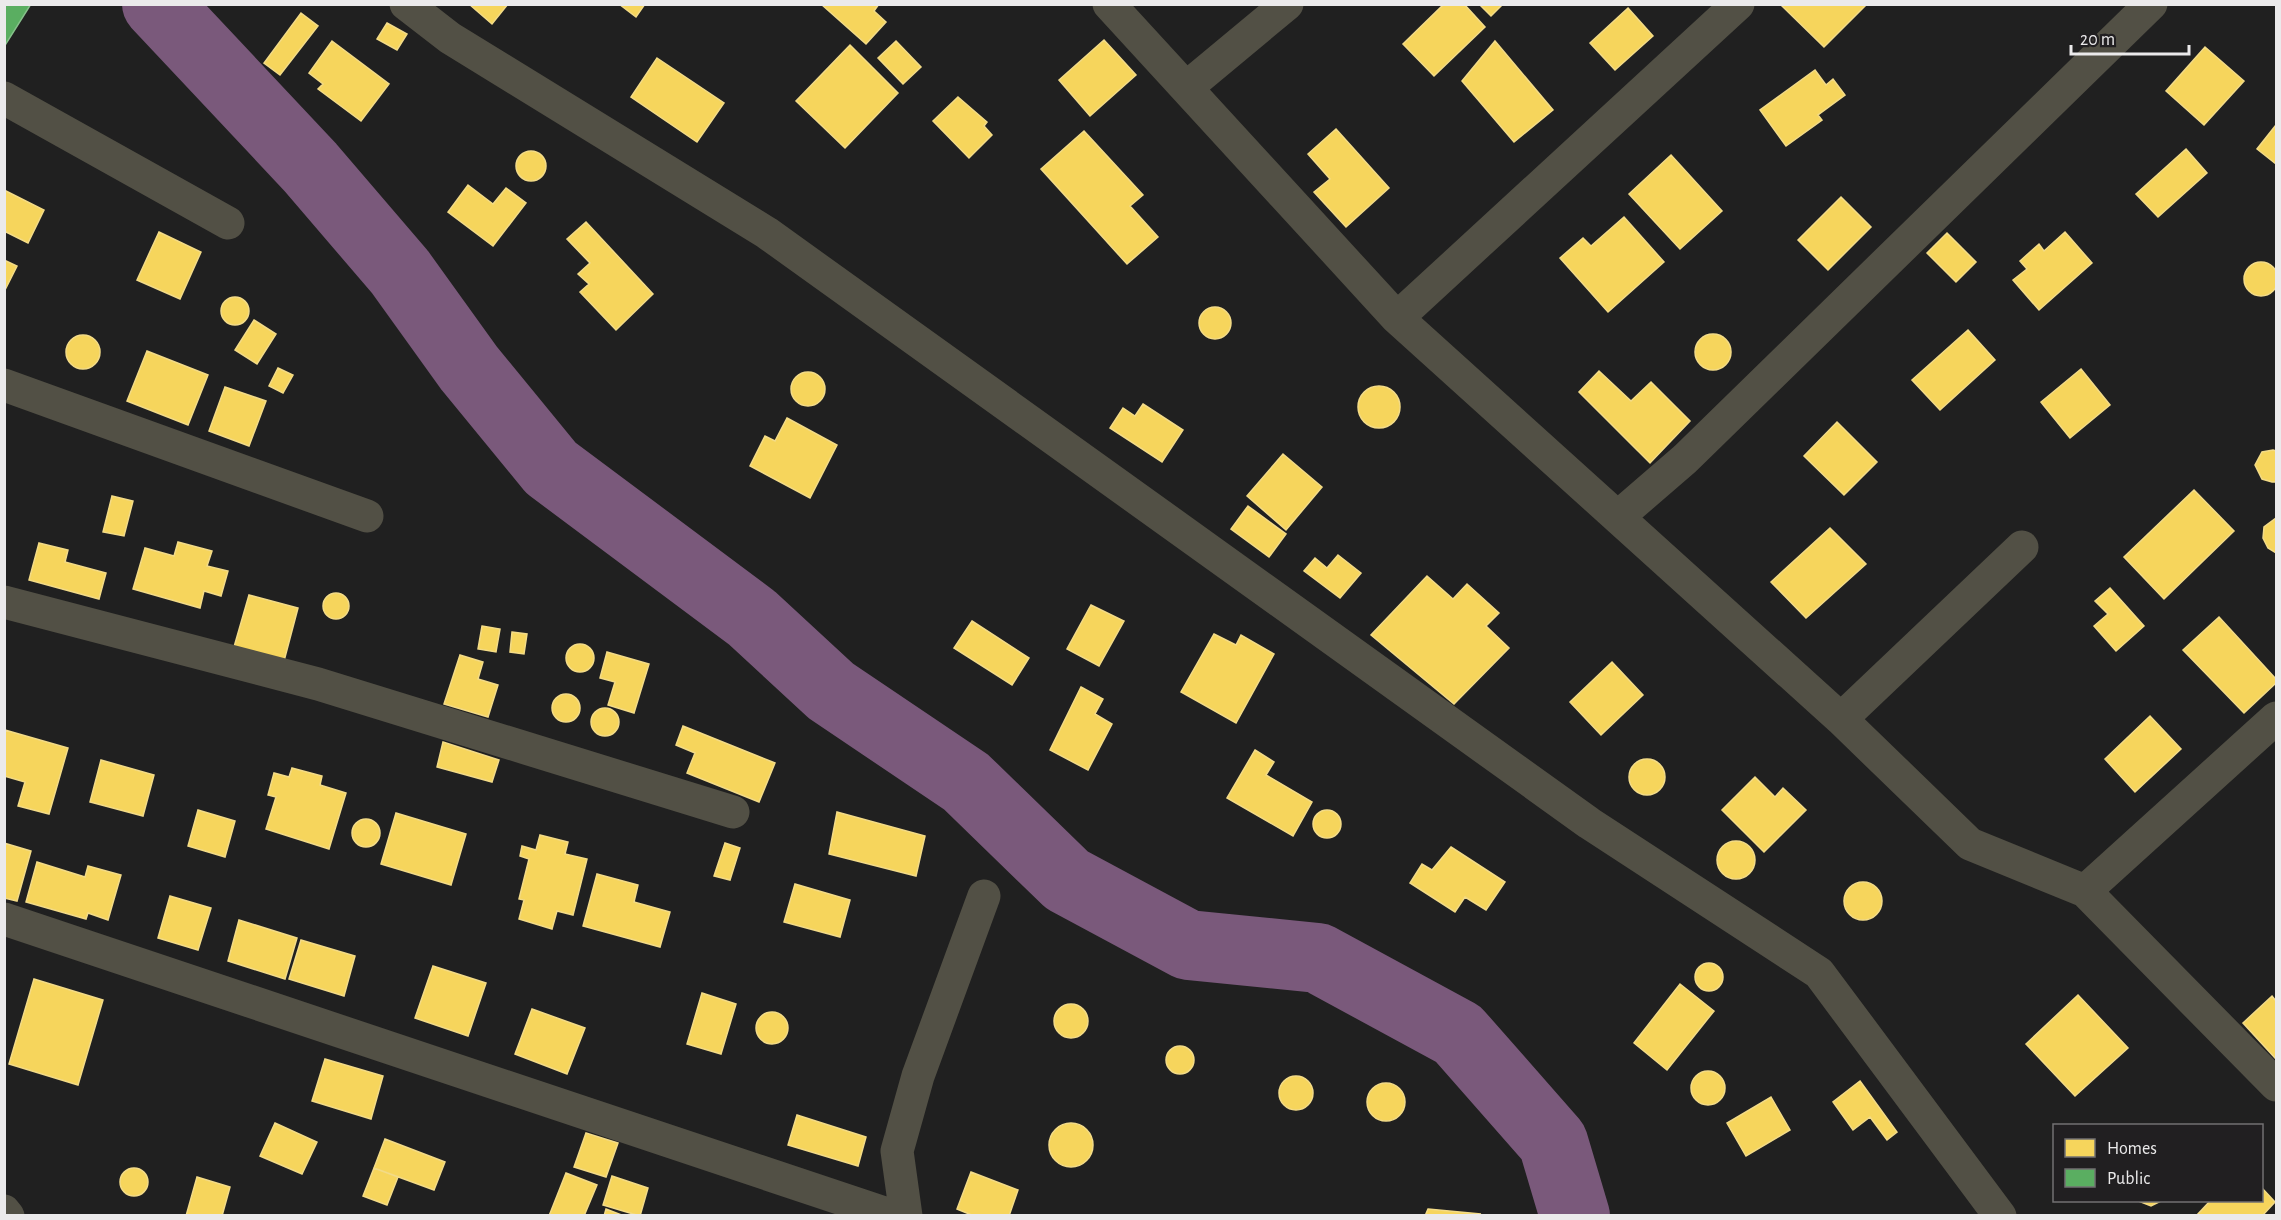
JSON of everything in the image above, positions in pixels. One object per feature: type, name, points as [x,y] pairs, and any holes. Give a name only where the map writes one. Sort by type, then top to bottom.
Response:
[{"type":"street","points":[[406,4],[450,38],[767,233],[1589,823],[1819,973],[2000,1215]]},
{"type":"street","points":[[1109,4],[1397,318],[1619,516],[1841,719],[1970,844],[2085,891],[2277,1085]]},
{"type":"street","points":[[1186,88],[1287,4]]},
{"type":"street","points":[[1397,318],[1738,4]]},
{"type":"street","points":[[1619,516],[1686,459],[2151,4]]},
{"type":"street","points":[[4,98],[228,223]]},
{"type":"street","points":[[4,385],[367,516]]},
{"type":"street","points":[[1841,719],[2022,546]]},
{"type":"street","points":[[4,602],[318,684],[733,812]]},
{"type":"street","points":[[2085,891],[2277,718]]},
{"type":"street","points":[[906,1215],[897,1151],[918,1076],[984,896]]},
{"type":"street","points":[[4,919],[893,1215]]},
{"type":"street","points":[[4,1211],[8,1215]]},
{"type":"building: Homes","points":[[469,4],[508,4],[492,24]]},
{"type":"building: Homes","points":[[619,4],[645,4],[636,17]]},
{"type":"building: Homes","points":[[821,4],[879,4],[874,11],[886,22],[866,44]]},
{"type":"building: Homes","points":[[1444,4],[1464,4],[1485,27],[1434,76],[1403,44]]},
{"type":"building: Homes","points":[[1479,4],[1503,4],[1491,16]]},
{"type":"building: Homes","points":[[1780,4],[1867,4],[1824,47]]},
{"type":"building: Homes","points":[[1628,8],[1653,36],[1615,70],[1590,43]]},
{"type":"building: Homes","points":[[301,13],[318,26],[280,75],[264,63]]},
{"type":"building: Homes","points":[[387,23],[407,34],[397,50],[377,39]]},
{"type":"building: Homes","points":[[1104,40],[1136,75],[1090,116],[1059,80]]},
{"type":"building: Homes","points":[[332,41],[389,84],[361,121],[318,89],[323,84],[309,73]]},
{"type":"building: Homes","points":[[896,41],[921,67],[903,84],[878,58]]},
{"type":"building: Homes","points":[[1495,41],[1553,110],[1514,142],[1462,81]]},
{"type":"building: Homes","points":[[850,45],[898,93],[845,148],[796,101]]},
{"type":"building: Homes","points":[[2205,47],[2244,81],[2204,125],[2166,91]]},
{"type":"building: Homes","points":[[657,58],[724,103],[697,142],[631,97]]},
{"type":"building: Homes","points":[[1815,70],[1826,85],[1833,79],[1845,95],[1818,115],[1822,120],[1786,146],[1760,110]]},
{"type":"building: Homes","points":[[958,97],[987,122],[984,126],[992,135],[969,158],[933,121]]},
{"type":"building: Homes","points":[[2276,125],[2276,164],[2257,149]]},
{"type":"building: Homes","points":[[1336,129],[1389,188],[1346,227],[1314,192],[1330,179],[1308,154]]},
{"type":"building: Homes","points":[[1084,131],[1143,195],[1130,206],[1158,237],[1127,264],[1041,169]]},
{"type":"building: Homes","points":[[2186,149],[2207,173],[2158,217],[2136,194]]},
{"type":"building: Homes","points":[[531,151],[541,156],[546,166],[541,176],[531,181],[521,176],[516,166],[521,156]]},
{"type":"building: Homes","points":[[1671,155],[1722,211],[1680,249],[1629,194]]},
{"type":"building: Homes","points":[[468,185],[493,204],[506,188],[526,203],[493,246],[448,212]]},
{"type":"building: Homes","points":[[4,190],[44,210],[28,243],[4,231]]},
{"type":"building: Homes","points":[[1841,197],[1871,227],[1828,270],[1798,240]]},
{"type":"building: Homes","points":[[1624,217],[1664,262],[1608,312],[1560,258],[1583,238],[1591,246]]},
{"type":"building: Homes","points":[[586,222],[653,294],[616,330],[580,292],[589,284],[578,274],[590,263],[567,239]]},
{"type":"building: Homes","points":[[159,232],[201,252],[180,299],[137,280]]},
{"type":"building: Homes","points":[[2065,232],[2092,263],[2039,310],[2013,280],[2027,269],[2020,261],[2039,244],[2044,251]]},
{"type":"building: Homes","points":[[1947,233],[1976,262],[1956,282],[1927,253]]},
{"type":"building: Homes","points":[[4,260],[17,266],[4,292]]},
{"type":"building: Homes","points":[[2261,262],[2273,267],[2278,279],[2273,291],[2261,296],[2249,291],[2244,279],[2249,267]]},
{"type":"building: Homes","points":[[235,297],[245,301],[249,311],[245,321],[235,325],[225,321],[221,311],[225,301]]},
{"type":"building: Homes","points":[[1215,307],[1226,312],[1231,323],[1226,334],[1215,339],[1204,334],[1199,323],[1204,312]]},
{"type":"building: Homes","points":[[254,320],[276,334],[257,364],[235,350]]},
{"type":"building: Homes","points":[[1968,330],[1995,360],[1940,410],[1912,380]]},
{"type":"building: Homes","points":[[1713,334],[1726,339],[1731,352],[1726,365],[1713,370],[1700,365],[1695,352],[1700,339]]},
{"type":"building: Homes","points":[[83,335],[95,340],[100,352],[95,364],[83,369],[71,364],[66,352],[71,340]]},
{"type":"building: Homes","points":[[147,351],[208,375],[188,425],[127,401]]},
{"type":"building: Homes","points":[[278,368],[293,375],[283,393],[269,386]]},
{"type":"building: Homes","points":[[2081,369],[2110,405],[2070,438],[2041,402]]},
{"type":"building: Homes","points":[[1599,371],[1631,401],[1651,382],[1690,421],[1650,463],[1579,392]]},
{"type":"building: Homes","points":[[808,372],[820,377],[825,389],[820,401],[808,406],[796,401],[791,389],[796,377]]},
{"type":"building: Homes","points":[[1379,386],[1387,387],[1394,392],[1399,399],[1399,415],[1394,422],[1387,427],[1379,428],[1371,427],[1364,422],[1359,415],[1358,407],[1359,399],[1364,392],[1371,387]]},
{"type":"building: Homes","points":[[225,387],[266,401],[249,446],[209,431]]},
{"type":"building: Homes","points":[[1143,404],[1183,430],[1162,462],[1110,428],[1123,408],[1135,416]]},
{"type":"building: Homes","points":[[787,418],[837,445],[810,498],[750,466],[765,436],[775,441]]},
{"type":"building: Homes","points":[[1837,422],[1877,462],[1844,495],[1804,456]]},
{"type":"building: Homes","points":[[2276,451],[2276,482],[2262,479],[2255,465],[2262,452]]},
{"type":"building: Homes","points":[[1283,454],[1322,487],[1286,530],[1247,496]]},
{"type":"building: Homes","points":[[2194,490],[2234,531],[2164,599],[2124,557]]},
{"type":"building: Homes","points":[[112,496],[133,501],[124,536],[103,532]]},
{"type":"building: Homes","points":[[1248,506],[1286,534],[1269,557],[1231,529]]},
{"type":"building: Homes","points":[[2276,518],[2276,553],[2268,548],[2263,538],[2264,527]]},
{"type":"building: Homes","points":[[1830,528],[1866,564],[1806,618],[1771,582]]},
{"type":"building: Homes","points":[[178,542],[212,551],[207,566],[228,571],[221,596],[204,591],[200,608],[133,589],[145,548],[174,556]]},
{"type":"building: Homes","points":[[39,543],[68,550],[65,562],[106,573],[99,599],[29,580]]},
{"type":"building: Homes","points":[[1338,555],[1361,573],[1340,598],[1304,571],[1315,558],[1327,568]]},
{"type":"building: Homes","points":[[1427,576],[1453,599],[1467,584],[1499,613],[1486,626],[1509,648],[1454,704],[1371,635]]},
{"type":"building: Homes","points":[[2110,588],[2144,626],[2116,651],[2094,626],[2108,614],[2095,601]]},
{"type":"building: Homes","points":[[336,593],[345,597],[349,606],[345,615],[336,619],[327,615],[323,606],[327,597]]},
{"type":"building: Homes","points":[[249,595],[298,608],[284,661],[234,647]]},
{"type":"building: Homes","points":[[1091,605],[1124,621],[1099,666],[1067,649]]},
{"type":"building: Homes","points":[[2219,617],[2276,679],[2276,683],[2244,713],[2183,650]]},
{"type":"building: Homes","points":[[972,621],[1029,658],[1012,685],[954,648]]},
{"type":"building: Homes","points":[[482,626],[500,629],[496,652],[478,649]]},
{"type":"building: Homes","points":[[512,632],[527,634],[524,654],[510,652]]},
{"type":"building: Homes","points":[[1214,634],[1236,645],[1241,635],[1274,654],[1236,723],[1181,692]]},
{"type":"building: Homes","points":[[580,644],[590,648],[594,658],[590,668],[580,672],[570,668],[566,658],[570,648]]},
{"type":"building: Homes","points":[[607,652],[649,664],[634,713],[608,705],[615,682],[600,678]]},
{"type":"building: Homes","points":[[460,655],[483,662],[478,679],[498,685],[488,717],[444,704]]},
{"type":"building: Homes","points":[[1612,662],[1643,695],[1601,735],[1570,702]]},
{"type":"building: Homes","points":[[1081,687],[1103,699],[1095,714],[1112,724],[1088,770],[1050,750]]},
{"type":"building: Homes","points":[[566,694],[576,698],[580,708],[576,718],[566,722],[556,718],[552,708],[556,698]]},
{"type":"building: Homes","points":[[605,708],[615,712],[619,722],[615,732],[605,736],[595,732],[591,722],[595,712]]},
{"type":"building: Homes","points":[[2150,716],[2181,749],[2135,792],[2105,759]]},
{"type":"building: Homes","points":[[683,726],[775,763],[759,802],[687,773],[695,753],[676,745]]},
{"type":"building: Homes","points":[[5,730],[68,748],[49,814],[18,806],[25,782],[4,776]]},
{"type":"building: Homes","points":[[443,742],[499,760],[492,782],[437,767]]},
{"type":"building: Homes","points":[[1255,750],[1274,762],[1266,775],[1312,802],[1293,836],[1227,798]]},
{"type":"building: Homes","points":[[1647,759],[1660,764],[1665,777],[1660,790],[1647,795],[1634,790],[1629,777],[1634,764]]},
{"type":"building: Homes","points":[[101,760],[154,775],[143,816],[90,802]]},
{"type":"building: Homes","points":[[292,768],[322,776],[320,785],[346,793],[329,849],[266,829],[276,797],[268,795],[274,773],[289,777]]},
{"type":"building: Homes","points":[[1755,777],[1775,797],[1783,788],[1806,810],[1764,852],[1722,810]]},
{"type":"building: Homes","points":[[198,810],[235,821],[225,857],[188,846]]},
{"type":"building: Homes","points":[[1327,810],[1337,814],[1341,824],[1337,834],[1327,838],[1317,834],[1313,824],[1317,814]]},
{"type":"building: Homes","points":[[837,812],[925,836],[916,876],[829,854]]},
{"type":"building: Homes","points":[[396,813],[466,834],[451,885],[381,864]]},
{"type":"building: Homes","points":[[366,819],[376,823],[380,833],[376,843],[366,847],[356,843],[352,833],[356,823]]},
{"type":"building: Homes","points":[[540,835],[568,842],[565,854],[587,859],[573,915],[557,911],[552,929],[519,919],[524,900],[519,899],[529,859],[520,856],[522,846],[536,850]]},
{"type":"building: Homes","points":[[1736,841],[1750,846],[1755,860],[1750,874],[1736,879],[1722,874],[1717,860],[1722,846]]},
{"type":"building: Homes","points":[[4,843],[31,851],[17,901],[4,898]]},
{"type":"building: Homes","points":[[725,843],[740,848],[730,880],[714,876]]},
{"type":"building: Homes","points":[[1451,847],[1505,882],[1486,910],[1465,897],[1455,912],[1410,883],[1422,864],[1432,870]]},
{"type":"building: Homes","points":[[37,862],[85,877],[88,866],[121,875],[108,920],[88,913],[86,919],[26,902]]},
{"type":"building: Homes","points":[[597,874],[638,885],[634,902],[670,912],[660,947],[583,926]]},
{"type":"building: Homes","points":[[1863,882],[1877,887],[1882,901],[1877,915],[1863,920],[1849,915],[1844,901],[1849,887]]},
{"type":"building: Homes","points":[[795,884],[850,900],[840,937],[784,922]]},
{"type":"building: Homes","points":[[170,896],[211,908],[198,950],[158,938]]},
{"type":"building: Homes","points":[[239,920],[297,938],[285,979],[228,961]]},
{"type":"building: Homes","points":[[301,940],[355,956],[344,996],[289,979]]},
{"type":"building: Homes","points":[[1709,963],[1719,967],[1723,977],[1719,987],[1709,991],[1699,987],[1695,977],[1699,967]]},
{"type":"building: Homes","points":[[433,966],[486,983],[468,1036],[415,1018]]},
{"type":"building: Homes","points":[[34,979],[103,1000],[78,1085],[9,1064]]},
{"type":"building: Homes","points":[[1680,984],[1714,1011],[1667,1070],[1634,1043]]},
{"type":"building: Homes","points":[[702,993],[736,1004],[721,1054],[687,1044]]},
{"type":"building: Homes","points":[[2078,995],[2128,1048],[2075,1096],[2026,1044]]},
{"type":"building: Homes","points":[[2272,996],[2276,1001],[2276,1059],[2243,1023]]},
{"type":"building: Homes","points":[[1071,1004],[1083,1009],[1088,1021],[1083,1033],[1071,1038],[1059,1033],[1054,1021],[1059,1009]]},
{"type":"building: Homes","points":[[532,1009],[585,1028],[567,1074],[515,1054]]},
{"type":"building: Homes","points":[[772,1012],[783,1017],[788,1028],[783,1039],[772,1044],[761,1039],[756,1028],[761,1017]]},
{"type":"building: Homes","points":[[1180,1046],[1190,1050],[1194,1060],[1190,1070],[1180,1074],[1170,1070],[1166,1060],[1170,1050]]},
{"type":"building: Homes","points":[[325,1059],[383,1076],[371,1119],[312,1101]]},
{"type":"building: Homes","points":[[1708,1071],[1720,1076],[1725,1088],[1720,1100],[1708,1105],[1696,1100],[1691,1088],[1696,1076]]},
{"type":"building: Homes","points":[[1296,1076],[1308,1081],[1313,1093],[1308,1105],[1296,1110],[1284,1105],[1279,1093],[1284,1081]]},
{"type":"building: Homes","points":[[1860,1081],[1897,1132],[1887,1140],[1870,1117],[1853,1130],[1833,1102]]},
{"type":"building: Homes","points":[[1386,1083],[1400,1088],[1405,1102],[1400,1116],[1386,1121],[1372,1116],[1367,1102],[1372,1088]]},
{"type":"building: Homes","points":[[1771,1097],[1790,1130],[1746,1156],[1727,1123]]},
{"type":"building: Homes","points":[[797,1115],[866,1137],[858,1166],[788,1145]]},
{"type":"building: Homes","points":[[275,1123],[317,1142],[302,1174],[260,1156]]},
{"type":"building: Homes","points":[[1071,1123],[1087,1129],[1093,1145],[1087,1161],[1071,1167],[1055,1161],[1049,1145],[1055,1129]]},
{"type":"building: Homes","points":[[586,1133],[618,1143],[606,1177],[574,1167]]},
{"type":"building: Homes","points":[[385,1139],[445,1162],[434,1190],[374,1168]]},
{"type":"building: Homes","points":[[134,1168],[144,1172],[148,1182],[144,1192],[134,1196],[124,1192],[120,1182],[124,1172]]},
{"type":"building: Homes","points":[[374,1168],[398,1177],[387,1205],[363,1196]]},
{"type":"building: Homes","points":[[971,1172],[1018,1190],[1009,1216],[974,1216],[957,1209]]},
{"type":"building: Homes","points":[[566,1173],[597,1185],[584,1216],[549,1216]]},
{"type":"building: Homes","points":[[612,1176],[648,1188],[640,1216],[603,1205]]},
{"type":"building: Homes","points":[[197,1177],[230,1187],[222,1216],[186,1216]]},
{"type":"building: Homes","points":[[2263,1189],[2275,1202],[2262,1216],[2196,1216],[2209,1202],[2263,1202]]},
{"type":"building: Homes","points":[[2141,1202],[2159,1202],[2151,1206]]},
{"type":"building: Homes","points":[[606,1209],[624,1216],[604,1216]]},
{"type":"building: Homes","points":[[1428,1209],[1481,1214],[1425,1216]]},
{"type":"building: Public","points":[[4,4],[31,4],[4,47]]},
{"type":"waterway","points":[[157,4],[310,167],[400,272],[469,368],[551,468],[752,618],[831,691],[966,782],[1067,880],[1188,945],[1318,958],[1458,1034],[1553,1142],[1575,1216]]}]
